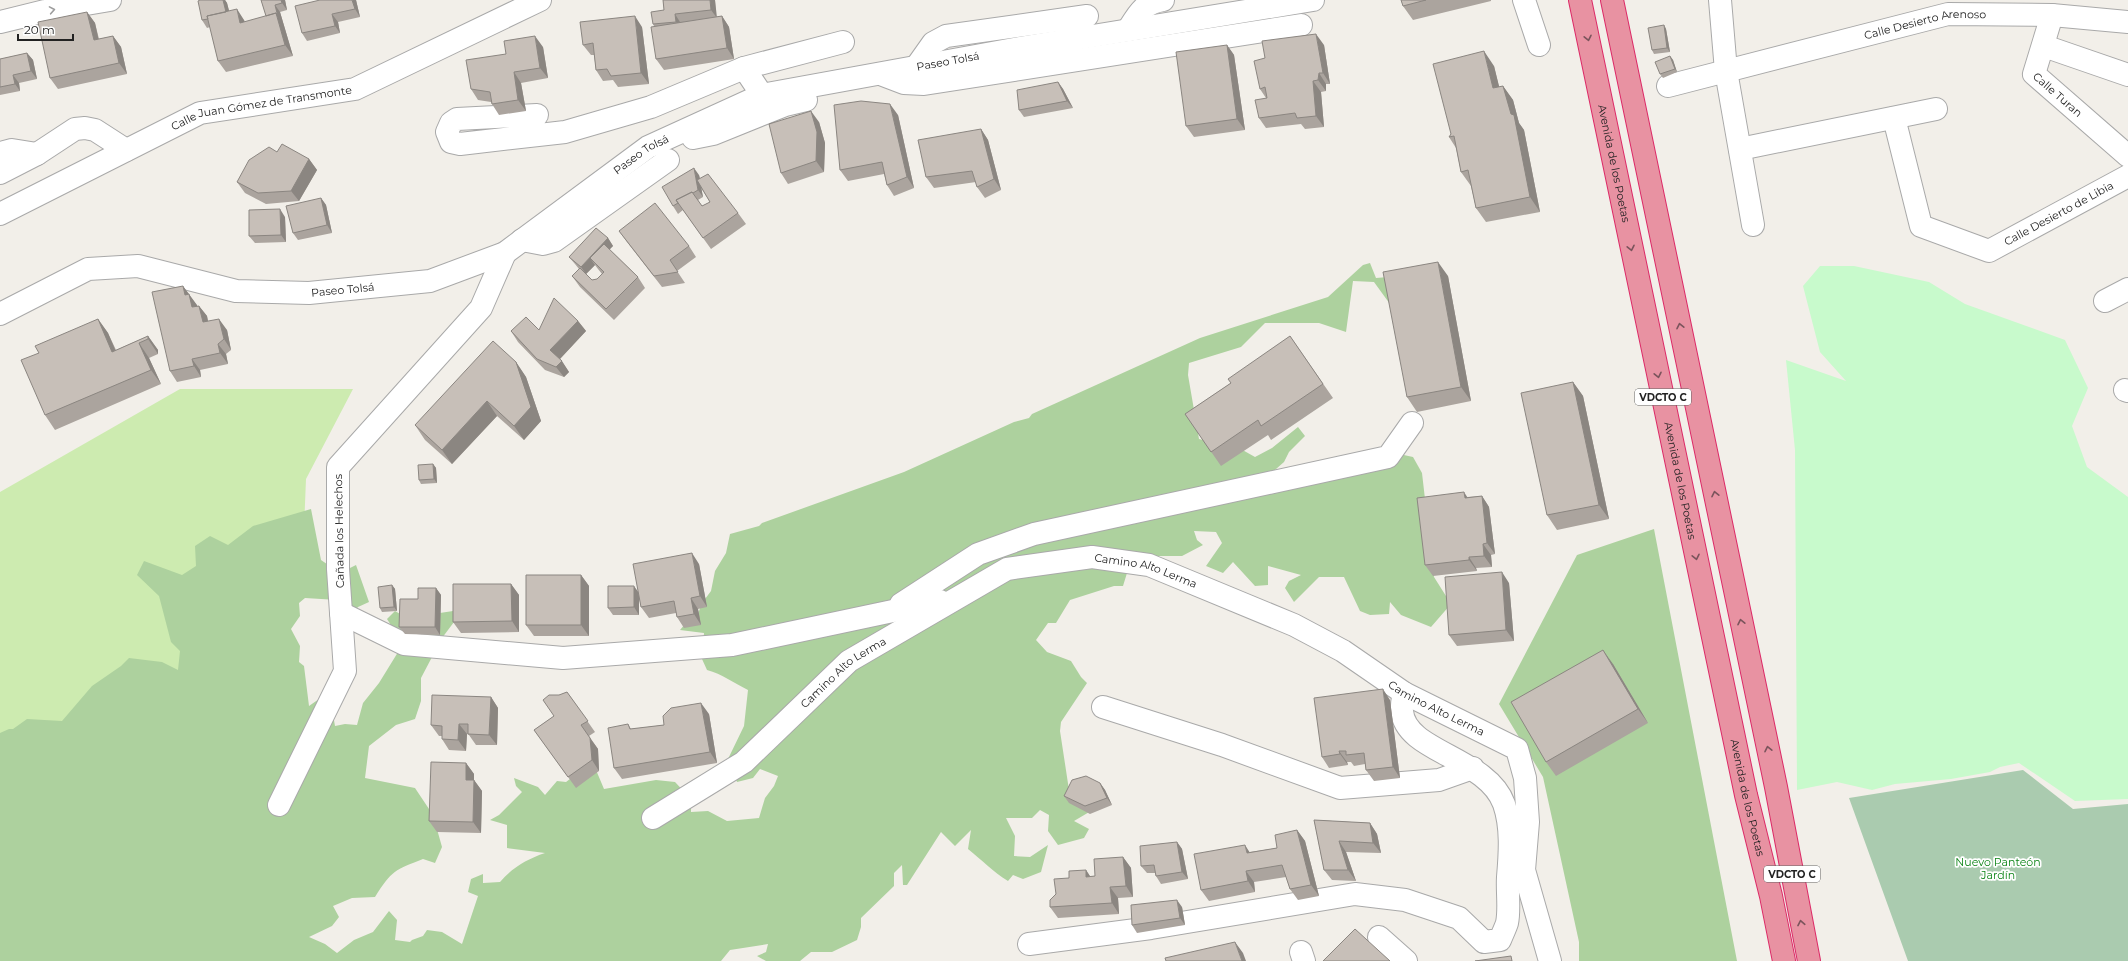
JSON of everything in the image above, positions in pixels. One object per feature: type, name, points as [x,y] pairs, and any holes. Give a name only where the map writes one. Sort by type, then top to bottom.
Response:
[{"type":"highway","name":"Avenida de los Poetas","points":[[1580,0],[1746,795],[1771,896],[1784,961]]},
{"type":"highway","name":"VDCTO C","points":[[1612,0],[1776,787],[1809,961]]},
{"type":"street","points":[[0,7],[31,0]]},
{"type":"street","points":[[0,22],[45,11],[110,0]]},
{"type":"street","points":[[1128,30],[1141,9],[1152,2],[1163,0]]},
{"type":"street","name":"Paseo Tolsá","points":[[0,314],[88,269],[138,266],[236,291],[309,293],[430,281],[505,253],[648,147],[762,95],[1128,30],[1313,0]]},
{"type":"street","points":[[1524,0],[1539,45]]},
{"type":"street","points":[[1720,0],[1726,71],[1753,225]]},
{"type":"street","name":"Calle Juan Gómez de Transmonte","points":[[0,214],[200,113],[355,89],[529,2]]},
{"type":"street","name":"Calle Desierto Arenoso","points":[[1668,86],[1948,14],[2052,15],[2128,22]]},
{"type":"street","name":"Calle Turan","points":[[2052,15],[2044,46],[2034,74],[2128,156]]},
{"type":"street","points":[[916,67],[933,43],[946,36],[1087,16]]},
{"type":"street","points":[[880,74],[904,83],[924,84],[1301,25]]},
{"type":"street","points":[[537,115],[457,119],[451,123],[447,132],[451,142],[460,144],[565,132],[651,107],[744,68],[843,42]]},
{"type":"street","points":[[2044,46],[2128,75]]},
{"type":"street","points":[[744,68],[762,95]]},
{"type":"street","points":[[670,137],[696,138],[712,134],[785,105],[857,87]]},
{"type":"street","points":[[1740,149],[1936,109]]},
{"type":"street","name":"Calle Desierto de Libia","points":[[1894,118],[1921,226],[1989,251],[2128,176]]},
{"type":"street","points":[[0,173],[38,154],[75,129],[85,128],[95,130],[126,150]]},
{"type":"street","points":[[0,153],[12,150],[38,154]]},
{"type":"street","points":[[522,240],[543,244],[554,241],[668,160]]},
{"type":"street","name":"Cañada los Helechos","points":[[279,805],[346,671],[338,569],[338,467],[481,308],[505,253]]},
{"type":"street","points":[[2105,301],[2128,289]]},
{"type":"street","points":[[888,612],[978,554],[1034,534],[1388,457],[1412,423]]},
{"type":"street","name":"Camino Alto Lerma","points":[[653,818],[744,762],[849,661],[1007,569],[1092,558],[1149,564],[1294,625],[1343,651],[1404,693],[1516,750],[1525,778],[1528,822],[1524,870],[1550,961]]},
{"type":"street","points":[[341,613],[404,644],[563,658],[732,645],[961,596]]},
{"type":"street","points":[[1029,944],[1151,928],[1355,894],[1405,900],[1459,918],[1484,942],[1500,940],[1507,922],[1507,888],[1510,846],[1504,804],[1489,782],[1473,768],[1417,738],[1405,723],[1402,711],[1404,693]]},
{"type":"street","points":[[1103,708],[1222,745],[1340,788],[1439,780],[1473,768]]},
{"type":"street","points":[[1379,938],[1406,961]]},
{"type":"green space","points":[[1370,263],[1376,278],[1388,277],[1395,311],[1374,282],[1353,281],[1346,332],[1319,323],[1265,323],[1241,347],[1189,363],[1188,375],[1199,439],[1239,448],[1255,457],[1272,448],[1298,427],[1305,436],[1289,452],[1284,462],[1268,476],[1390,452],[1413,457],[1422,473],[1434,577],[1451,604],[1431,627],[1401,615],[1390,602],[1389,614],[1370,615],[1360,611],[1344,577],[1319,577],[1294,602],[1285,588],[1289,581],[1301,575],[1268,566],[1268,585],[1255,586],[1233,562],[1223,573],[1206,566],[1222,543],[1216,532],[1194,531],[1197,540],[1203,545],[1182,556],[1156,556],[1144,569],[1127,573],[1123,586],[1114,586],[1070,600],[1056,623],[1048,623],[1036,640],[1047,652],[1071,661],[1081,677],[1087,683],[1061,722],[1060,731],[1069,790],[1096,808],[1074,821],[1089,829],[1084,838],[1058,845],[1048,831],[1049,815],[1040,810],[1032,818],[1006,818],[1015,836],[1014,856],[1030,857],[1048,845],[1041,872],[1023,879],[1013,875],[1008,881],[992,870],[968,849],[971,830],[955,846],[941,832],[907,885],[903,885],[902,865],[894,873],[894,886],[861,918],[861,927],[857,940],[832,952],[811,952],[800,961],[766,961],[757,956],[766,952],[768,944],[730,950],[721,961],[0,961],[0,733],[13,729],[27,719],[62,721],[92,686],[121,666],[129,658],[162,662],[178,670],[180,651],[171,642],[159,596],[137,575],[144,561],[182,575],[196,566],[195,546],[210,536],[228,545],[253,526],[311,509],[321,560],[340,573],[356,565],[369,602],[358,607],[347,619],[337,600],[305,598],[299,603],[300,616],[291,629],[300,646],[299,662],[304,666],[309,706],[329,692],[335,726],[345,724],[357,725],[363,703],[379,683],[403,644],[387,619],[395,611],[407,618],[453,611],[454,622],[442,638],[421,678],[421,701],[415,719],[396,725],[369,746],[365,778],[415,788],[433,815],[442,847],[435,863],[423,859],[406,866],[390,876],[375,897],[352,898],[333,906],[339,917],[332,926],[309,937],[325,944],[337,953],[354,940],[373,932],[389,911],[397,920],[395,940],[410,942],[423,936],[427,930],[442,932],[462,944],[478,896],[468,892],[471,879],[483,874],[483,883],[500,882],[520,864],[545,853],[507,848],[507,825],[490,820],[499,815],[522,792],[516,786],[514,778],[538,787],[545,795],[557,781],[566,782],[583,769],[596,770],[604,789],[656,780],[675,782],[691,799],[691,812],[708,811],[727,821],[759,818],[765,798],[774,786],[778,776],[760,769],[753,778],[737,782],[728,759],[744,726],[748,690],[723,676],[707,670],[702,659],[704,633],[680,630],[685,624],[696,619],[702,603],[711,591],[715,571],[726,553],[730,534],[759,526],[762,523],[904,472],[1014,422],[1029,418],[1032,414],[1200,338],[1328,297],[1363,265]]},
{"type":"green space","points":[[1820,266],[1854,266],[1929,282],[1965,304],[2065,340],[2088,388],[2072,426],[2087,467],[2128,497],[2128,799],[2075,801],[2019,763],[2000,767],[1990,772],[1951,779],[1895,784],[1872,790],[1837,782],[1797,790],[1795,450],[1786,360],[1846,381],[1820,352],[1803,286]]},
{"type":"green space","points":[[180,389],[353,389],[306,479],[303,554],[0,837],[0,492]]},
{"type":"green space","points":[[1654,529],[1737,961],[1579,961],[1579,942],[1543,777],[1499,704],[1577,555]]},
{"type":"green space","name":"Nuevo Panteón Jardín","points":[[2023,770],[2073,809],[2128,804],[2128,961],[1908,961],[1849,798]]},
{"type":"building","points":[[223,0],[226,12],[207,16],[208,19],[202,20],[198,1]]},
{"type":"building","points":[[261,0],[281,0],[282,3],[275,5],[278,17],[276,13],[266,16]]},
{"type":"building","points":[[320,0],[352,0],[355,9],[332,14],[335,26],[302,33],[295,6]]},
{"type":"building","points":[[663,0],[710,0],[711,10],[675,14],[676,22],[653,24],[651,12],[664,10]]},
{"type":"building","points":[[1401,0],[1426,0],[1403,6]]},
{"type":"building","points":[[237,9],[240,23],[276,13],[285,45],[218,61],[207,16]]},
{"type":"building","points":[[87,12],[94,40],[113,36],[119,63],[50,78],[38,22]]},
{"type":"building","points":[[635,16],[641,73],[611,76],[607,69],[596,70],[593,43],[583,45],[580,22]]},
{"type":"building","points":[[722,16],[727,48],[656,59],[651,27]]},
{"type":"building","points":[[1664,25],[1667,48],[1652,50],[1648,28]]},
{"type":"building","points":[[1316,34],[1323,73],[1319,73],[1318,80],[1313,81],[1316,116],[1297,118],[1295,113],[1259,118],[1255,100],[1267,98],[1265,87],[1260,89],[1254,61],[1265,58],[1262,41]]},
{"type":"building","points":[[535,36],[540,68],[514,72],[518,100],[492,104],[490,92],[471,89],[466,60],[506,54],[504,41]]},
{"type":"building","points":[[1227,45],[1237,119],[1186,126],[1176,52]]},
{"type":"building","points":[[1484,51],[1493,88],[1503,86],[1511,114],[1514,115],[1530,197],[1476,208],[1468,170],[1461,172],[1454,136],[1449,137],[1451,134],[1433,64]]},
{"type":"building","points":[[27,53],[31,71],[13,75],[15,84],[0,87],[0,59]]},
{"type":"building","points":[[1670,56],[1675,69],[1660,74],[1655,62]]},
{"type":"building","points":[[1058,82],[1067,101],[1019,110],[1017,90]]},
{"type":"building","points":[[861,101],[890,104],[907,177],[887,185],[882,162],[840,170],[834,105]]},
{"type":"building","points":[[811,111],[817,132],[816,161],[781,173],[769,124]]},
{"type":"building","points":[[981,129],[994,179],[977,187],[972,171],[926,177],[918,140]]},
{"type":"building","points":[[282,144],[309,159],[291,191],[258,193],[237,182],[249,160],[269,147],[277,152]]},
{"type":"building","points":[[694,168],[698,190],[676,200],[678,203],[673,206],[662,187]]},
{"type":"building","points":[[708,174],[738,213],[703,238],[676,200],[692,192],[702,206],[710,202],[697,180]]},
{"type":"building","points":[[321,198],[327,225],[293,233],[286,206]]},
{"type":"building","points":[[655,203],[689,246],[670,260],[678,272],[654,276],[619,231]]},
{"type":"building","points":[[280,209],[281,235],[249,236],[249,210]]},
{"type":"building","points":[[596,228],[608,238],[581,267],[569,257]]},
{"type":"building","points":[[604,244],[638,277],[606,309],[572,276],[580,268],[592,280],[597,279],[604,272],[590,258]]},
{"type":"building","points":[[1438,262],[1461,387],[1407,397],[1383,272]]},
{"type":"building","points":[[183,286],[185,295],[189,294],[192,307],[199,306],[203,322],[219,319],[224,339],[218,344],[220,353],[192,359],[194,366],[170,371],[152,292]]},
{"type":"building","points":[[554,298],[578,321],[550,350],[562,361],[556,367],[537,359],[511,331],[526,317],[539,330]]},
{"type":"building","points":[[98,319],[112,352],[148,336],[148,339],[139,343],[151,370],[45,415],[21,360],[39,353],[35,346]]},
{"type":"building","points":[[1290,336],[1323,384],[1261,426],[1258,420],[1211,452],[1185,414],[1231,383],[1228,379]]},
{"type":"building","points":[[493,341],[516,362],[531,407],[514,426],[487,401],[442,450],[415,425]]},
{"type":"building","points":[[1573,382],[1599,505],[1547,515],[1521,393]]},
{"type":"building","points":[[433,464],[434,479],[419,480],[418,465]]},
{"type":"building","points":[[1464,492],[1465,498],[1482,496],[1487,543],[1483,544],[1484,556],[1469,557],[1469,560],[1425,565],[1417,498]]},
{"type":"building","points":[[692,553],[700,596],[691,598],[694,614],[677,617],[674,601],[641,607],[633,564]]},
{"type":"building","points":[[1502,572],[1506,630],[1449,635],[1445,577]]},
{"type":"building","points":[[526,575],[581,575],[581,625],[526,625]]},
{"type":"building","points":[[453,584],[511,584],[512,621],[453,622]]},
{"type":"building","points":[[392,585],[394,607],[380,608],[378,587]]},
{"type":"building","points":[[608,586],[634,586],[634,607],[608,608]]},
{"type":"building","points":[[418,588],[436,588],[435,627],[399,627],[400,599],[418,599]]},
{"type":"building","points":[[1603,650],[1638,709],[1546,762],[1511,702]]},
{"type":"building","points":[[1383,689],[1393,767],[1366,770],[1364,753],[1346,755],[1346,751],[1339,751],[1340,754],[1322,757],[1314,698]]},
{"type":"building","points":[[567,692],[588,721],[581,725],[590,738],[592,760],[568,777],[534,730],[554,716],[543,700],[549,695],[559,695]]},
{"type":"building","points":[[432,695],[491,697],[489,735],[468,734],[468,724],[459,724],[458,740],[442,739],[442,726],[431,725]]},
{"type":"building","points":[[701,703],[710,752],[614,768],[608,728],[628,724],[630,729],[664,725],[663,716],[671,708]]},
{"type":"building","points":[[431,762],[466,763],[466,780],[474,780],[473,822],[429,821]]},
{"type":"building","points":[[1086,776],[1100,783],[1107,798],[1085,806],[1064,796],[1072,780]]},
{"type":"building","points":[[1314,820],[1370,823],[1373,843],[1339,841],[1348,870],[1324,870]]},
{"type":"building","points":[[1297,830],[1311,885],[1290,889],[1282,865],[1246,871],[1248,881],[1201,890],[1194,854],[1245,845],[1247,853],[1277,848],[1275,835]]},
{"type":"building","points":[[1177,842],[1182,872],[1156,876],[1154,865],[1141,866],[1140,846]]},
{"type":"building","points":[[1123,857],[1126,886],[1110,887],[1112,903],[1050,907],[1050,900],[1056,894],[1054,879],[1069,878],[1069,871],[1086,870],[1086,877],[1095,876],[1094,859]]},
{"type":"building","points":[[1177,900],[1180,918],[1132,925],[1131,905]]},
{"type":"building","points":[[1355,929],[1390,961],[1323,961]]},
{"type":"building","points":[[1235,942],[1242,961],[1166,961],[1165,958]]},
{"type":"building","points":[[1511,956],[1512,961],[1475,961]]}]
